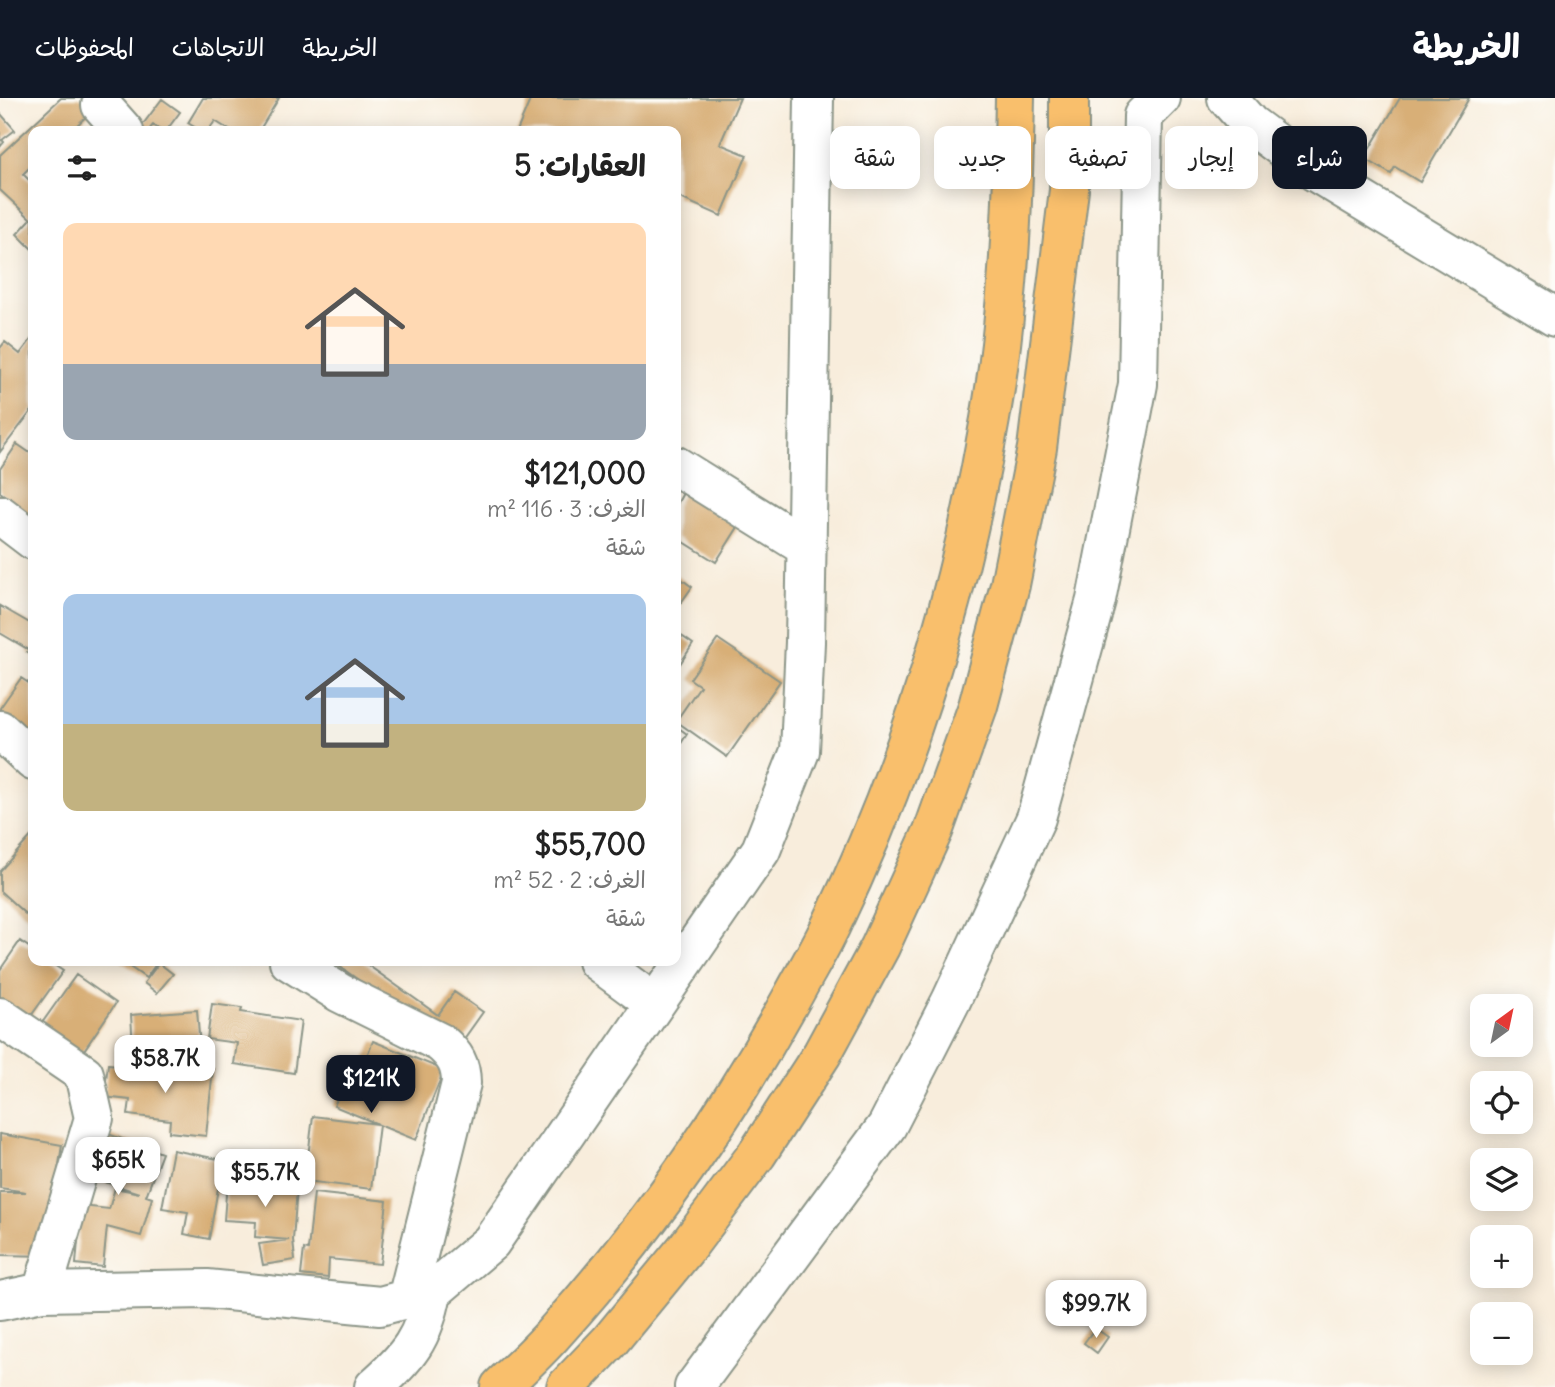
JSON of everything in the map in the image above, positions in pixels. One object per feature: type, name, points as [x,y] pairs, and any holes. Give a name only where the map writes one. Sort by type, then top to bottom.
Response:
[{"type":"highway","points":[[500,1387],[555,1333],[642,1230],[720,1119],[832,925],[878,818],[921,705],[954,593],[988,430],[1001,339],[1013,201],[1015,98]]},
{"type":"highway","points":[[566,1387],[609,1342],[688,1246],[757,1154],[822,1055],[880,947],[934,830],[978,706],[1010,586],[1037,448],[1069,190],[1069,98]]},
{"type":"street","points":[[0,1301],[42,1292],[207,1289],[380,1306],[419,1296],[491,1242],[761,850],[800,751],[805,642],[814,98]]},
{"type":"street","points":[[694,1387],[887,1126],[951,1000],[1036,818],[1096,600],[1138,384],[1143,116],[1161,98]]},
{"type":"street","points":[[1227,98],[1250,124],[1312,170],[1555,317]]},
{"type":"street","points":[[681,469],[806,547]]},
{"type":"street","points":[[0,515],[28,536]]},
{"type":"street","points":[[0,730],[28,756]]},
{"type":"street","points":[[297,966],[340,993],[441,1043],[457,1060],[461,1071],[461,1083],[419,1296],[428,1314],[408,1354],[374,1387]]},
{"type":"street","points":[[604,966],[655,1004]]},
{"type":"street","points":[[0,1017],[84,1074],[94,1118],[42,1292]]},
{"type":"building","points":[[61,98],[83,98],[94,109],[76,126],[31,126]]},
{"type":"building","points":[[203,98],[279,98],[262,126],[223,126],[215,121],[212,126],[193,126],[188,123]]},
{"type":"building","points":[[531,98],[740,98],[720,144],[747,155],[721,216],[681,198],[681,126],[519,126]]},
{"type":"building","points":[[1400,98],[1469,98],[1420,182],[1395,167],[1391,174],[1367,160],[1367,153]]},
{"type":"building","points":[[162,99],[180,112],[170,126],[142,126]]},
{"type":"building","points":[[0,113],[15,130],[2,140],[4,142],[0,147]]},
{"type":"building","points":[[28,129],[28,169],[23,174],[28,179],[28,216],[0,190],[0,155]]},
{"type":"building","points":[[28,222],[28,245],[17,234]]},
{"type":"building","points":[[5,342],[20,354],[28,344],[28,416],[0,452],[0,348]]},
{"type":"building","points":[[17,444],[28,452],[28,521],[15,503],[0,492],[0,469]]},
{"type":"building","points":[[683,493],[738,527],[716,562],[681,540]]},
{"type":"building","points":[[681,579],[692,587],[681,603]]},
{"type":"building","points":[[0,606],[28,622],[28,649],[0,633]]},
{"type":"building","points":[[681,636],[693,644],[681,662]]},
{"type":"building","points":[[718,639],[780,681],[727,757],[681,725],[681,714],[700,686],[690,679]]},
{"type":"building","points":[[21,678],[28,683],[28,746],[0,726],[0,708]]},
{"type":"building","points":[[681,730],[687,734],[681,743]]},
{"type":"building","points":[[28,840],[28,916],[0,891],[0,871]]},
{"type":"building","points":[[20,941],[28,947],[28,966],[56,966],[63,971],[28,1020],[0,1000],[0,970]]},
{"type":"building","points":[[128,966],[154,966],[146,978]]},
{"type":"building","points":[[157,966],[163,966],[173,974],[157,993],[144,983]]},
{"type":"building","points":[[339,966],[369,966],[438,1015],[454,992],[483,1012],[456,1050]]},
{"type":"building","points":[[76,975],[116,1003],[78,1059],[37,1030]]},
{"type":"building","points":[[212,1004],[242,1008],[241,1012],[301,1021],[294,1073],[234,1064],[237,1043],[207,1039]]},
{"type":"building","points":[[197,1010],[201,1059],[134,1064],[131,1015]]},
{"type":"building","points":[[373,1041],[444,1070],[416,1140],[379,1125],[371,1189],[305,1181],[313,1116],[378,1124],[334,1106],[353,1061],[363,1065]]},
{"type":"building","points":[[108,1064],[180,1072],[180,1065],[213,1069],[206,1136],[169,1132],[170,1120],[128,1115],[130,1100],[104,1097]]},
{"type":"building","points":[[0,1134],[62,1145],[54,1197],[51,1256],[0,1255],[0,1192],[26,1192],[0,1188]]},
{"type":"building","points":[[108,1134],[162,1153],[146,1196],[152,1198],[141,1236],[107,1227],[103,1267],[76,1264],[81,1206],[109,1209],[115,1188],[139,1193],[93,1178]]},
{"type":"building","points":[[173,1150],[223,1160],[209,1239],[184,1234],[188,1212],[162,1208]]},
{"type":"building","points":[[228,1169],[298,1175],[293,1240],[295,1260],[263,1265],[259,1244],[289,1240],[255,1237],[256,1222],[224,1220]]},
{"type":"building","points":[[314,1193],[387,1201],[380,1264],[329,1259],[328,1278],[301,1275],[304,1249],[308,1250]]},
{"type":"building","points":[[1095,1328],[1108,1337],[1097,1353],[1084,1343]]}]
